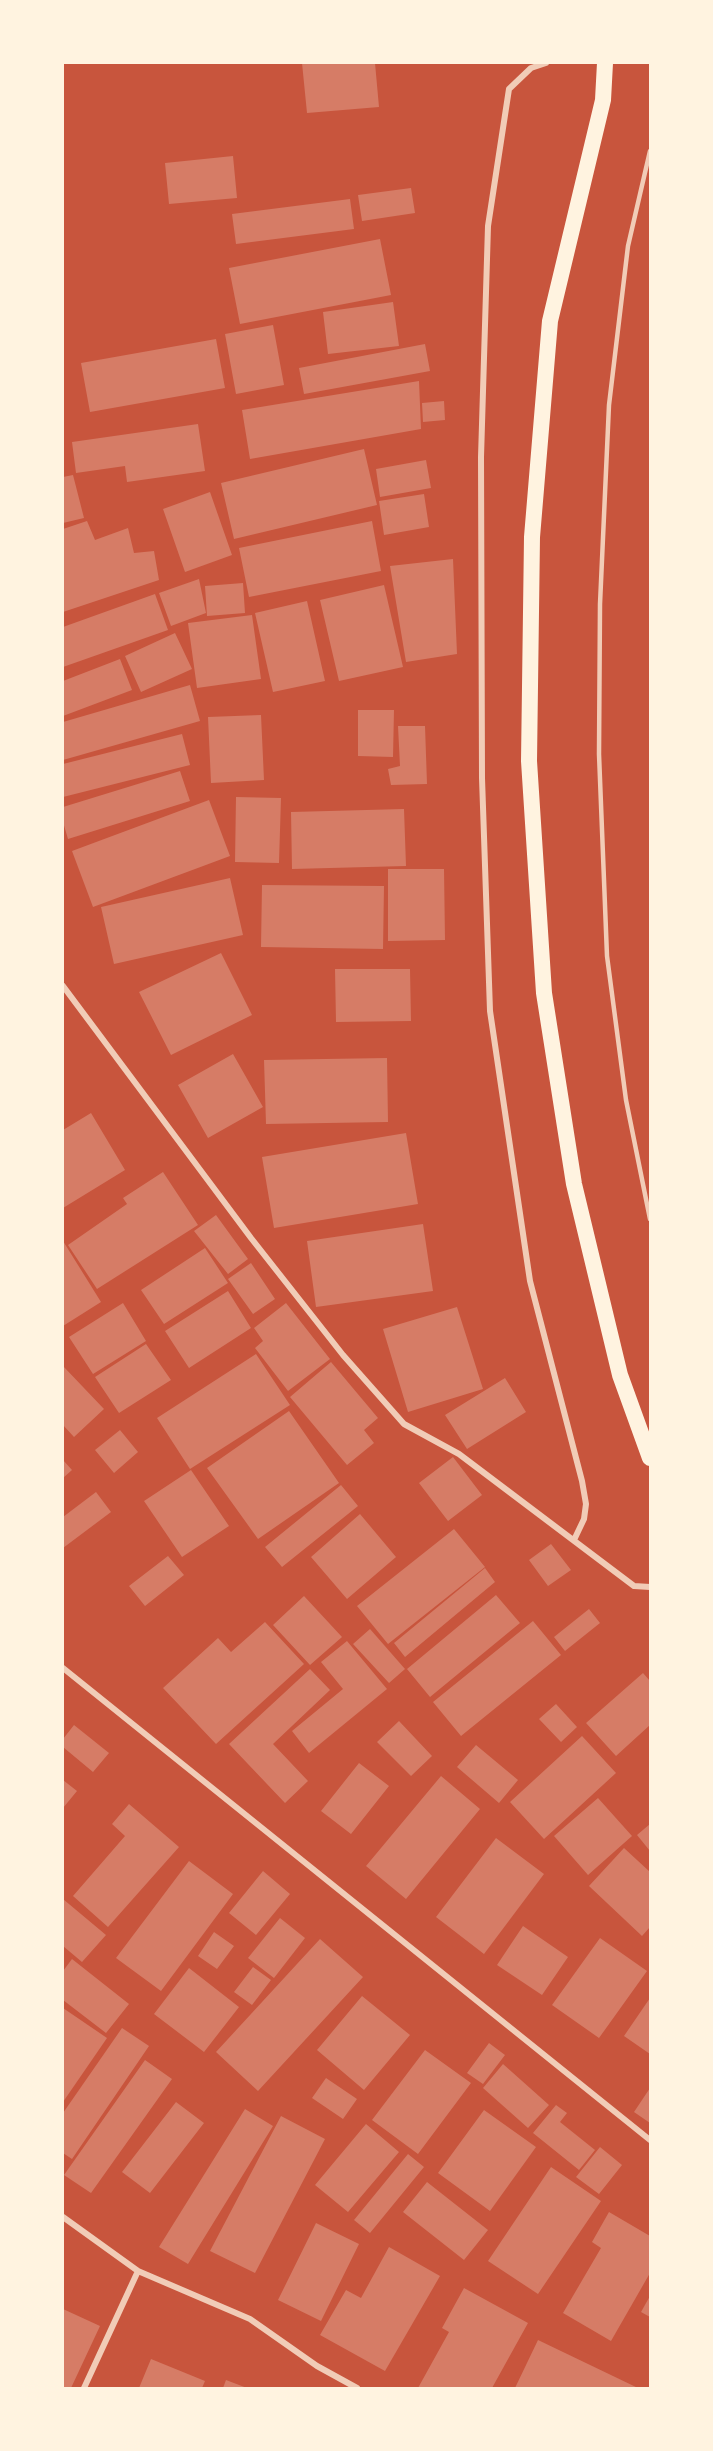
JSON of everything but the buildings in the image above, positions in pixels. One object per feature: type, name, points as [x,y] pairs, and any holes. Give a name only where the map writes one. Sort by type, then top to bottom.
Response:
[{"type":"highway","points":[[605,63],[603,100],[550,321],[532,537],[529,761],[544,993],[574,1184],[620,1376],[650,1458]]},
{"type":"street","points":[[546,63],[531,68],[509,89],[488,226],[483,333],[481,469],[482,778],[490,1011],[530,1281],[586,1504],[584,1519],[574,1540]]},
{"type":"street","points":[[63,986],[251,1238],[343,1355],[404,1424],[459,1454],[634,1586],[650,1587]]},
{"type":"street","points":[[63,1668],[650,2140]]},
{"type":"street","points":[[63,2217],[138,2271],[250,2319],[317,2366],[357,2388]]},
{"type":"street","points":[[84,2388],[138,2271]]},
{"type":"lane","points":[[650,151],[628,246],[609,405],[600,604],[599,742],[607,956],[626,1100],[650,1219]]}]
